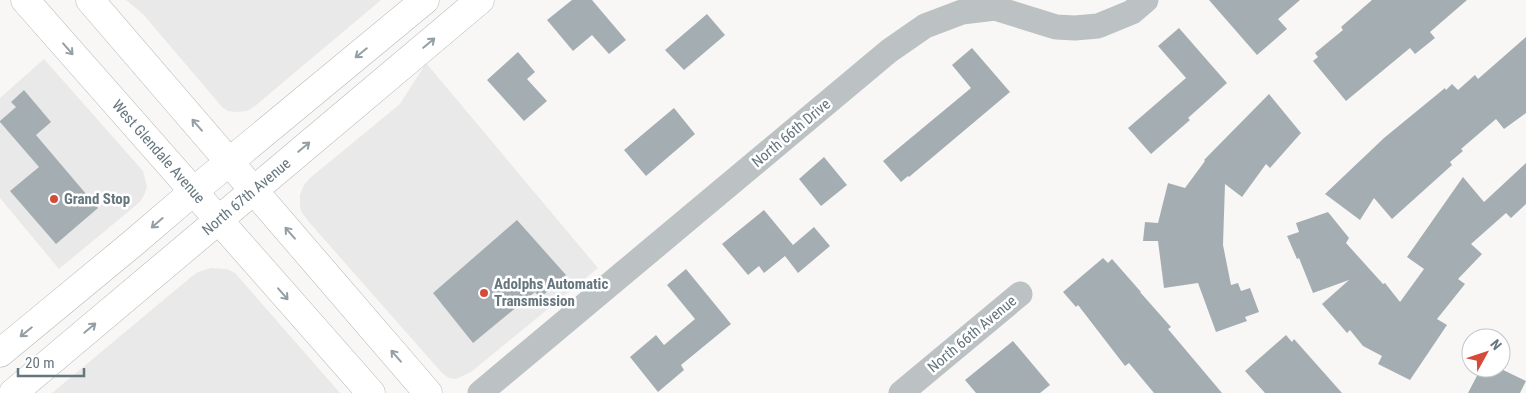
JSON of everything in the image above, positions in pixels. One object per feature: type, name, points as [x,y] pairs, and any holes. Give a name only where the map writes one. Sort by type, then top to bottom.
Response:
[{"type":"main road","name":"West Glendale Avenue","points":[[25,0],[371,393]]},
{"type":"main road","points":[[90,0],[428,393]]},
{"type":"main road","points":[[0,353],[426,0]]},
{"type":"main road","name":"North 67th Avenue","points":[[13,393],[480,0]]},
{"type":"street","name":"North 66th Drive","points":[[480,393],[889,51],[925,26],[962,12],[995,8],[1056,27],[1098,26],[1132,12],[1146,0]]},
{"type":"street","name":"North 66th Avenue","points":[[901,393],[1020,294]]},
{"type":"shaded area","points":[[126,0],[381,0],[255,106],[247,111],[237,112],[228,111],[222,107],[143,14]]},
{"type":"shaded area","points":[[44,59],[143,171],[147,187],[140,202],[59,269],[0,198],[0,98]]},
{"type":"shaded area","points":[[426,63],[598,268],[471,372],[456,379],[449,378],[442,373],[309,222],[301,211],[300,205],[300,195],[304,185],[310,178],[400,104]]},
{"type":"shaded area","points":[[211,268],[227,269],[235,273],[340,393],[52,393],[191,277],[198,272]]},
{"type":"building","points":[[572,0],[592,0],[626,40],[609,54],[592,35],[573,51],[547,20]]},
{"type":"building","points":[[1209,0],[1300,0],[1278,19],[1287,29],[1257,55]]},
{"type":"building","points":[[1372,0],[1467,0],[1430,32],[1435,38],[1415,54],[1410,48],[1346,101],[1313,61],[1318,57],[1315,53],[1343,30],[1341,27]]},
{"type":"building","points":[[707,14],[725,35],[684,70],[665,50]]},
{"type":"building","points":[[1179,28],[1227,83],[1188,118],[1190,120],[1151,154],[1128,128],[1186,78],[1158,46]]},
{"type":"building","points":[[1526,37],[1526,113],[1504,129],[1496,119],[1461,149],[1463,151],[1450,162],[1452,165],[1392,219],[1374,198],[1360,220],[1325,194],[1384,138],[1445,88],[1446,90],[1452,84],[1458,90],[1475,75],[1478,79]]},
{"type":"building","points":[[972,48],[1010,92],[901,182],[883,161],[971,88],[952,65]]},
{"type":"building","points":[[518,52],[535,72],[527,79],[547,101],[524,121],[487,80]]},
{"type":"building","name":"Grand Stop","points":[[24,90],[51,122],[36,135],[98,208],[56,244],[10,191],[39,167],[0,122],[16,107],[11,102]]},
{"type":"building","points":[[1269,94],[1301,133],[1270,168],[1266,164],[1242,197],[1225,184],[1223,245],[1231,285],[1238,283],[1241,291],[1250,288],[1259,312],[1245,317],[1247,321],[1216,332],[1198,283],[1164,288],[1158,241],[1143,241],[1145,222],[1158,223],[1168,183],[1185,188],[1204,160]]},
{"type":"building","points":[[674,108],[695,134],[646,176],[624,150]]},
{"type":"building","points":[[824,157],[847,185],[821,206],[799,179]]},
{"type":"building","points":[[1526,163],[1526,204],[1511,218],[1506,213],[1471,244],[1482,254],[1458,279],[1465,284],[1437,319],[1447,325],[1410,380],[1378,364],[1382,356],[1363,346],[1350,330],[1347,333],[1322,304],[1349,280],[1313,293],[1299,258],[1297,259],[1287,236],[1299,232],[1296,223],[1328,212],[1349,238],[1346,243],[1383,284],[1385,283],[1400,302],[1424,269],[1407,257],[1463,177],[1484,202]]},
{"type":"building","points":[[764,210],[793,245],[814,227],[830,246],[798,273],[785,256],[764,273],[759,266],[748,275],[722,244]]},
{"type":"building","points":[[517,220],[566,275],[540,298],[535,292],[473,343],[433,293]]},
{"type":"building","points":[[1103,258],[1108,263],[1112,259],[1171,327],[1168,329],[1222,393],[1154,393],[1129,363],[1125,366],[1078,305],[1076,307],[1063,292]]},
{"type":"building","points":[[686,269],[731,324],[681,365],[684,370],[658,392],[630,357],[656,335],[664,345],[695,319],[667,285]]},
{"type":"building","points":[[1286,335],[1292,342],[1294,339],[1342,393],[1265,393],[1245,371]]},
{"type":"building","points":[[1013,341],[1050,385],[1040,393],[976,393],[965,380]]},
{"type":"building","points":[[1511,374],[1526,381],[1520,393],[1468,393],[1476,378],[1511,378]]},
{"type":"place","name":"Grand Stop","points":[[54,199]]},
{"type":"place","name":"Adolphs Automatic Transmission","points":[[484,293]]}]
